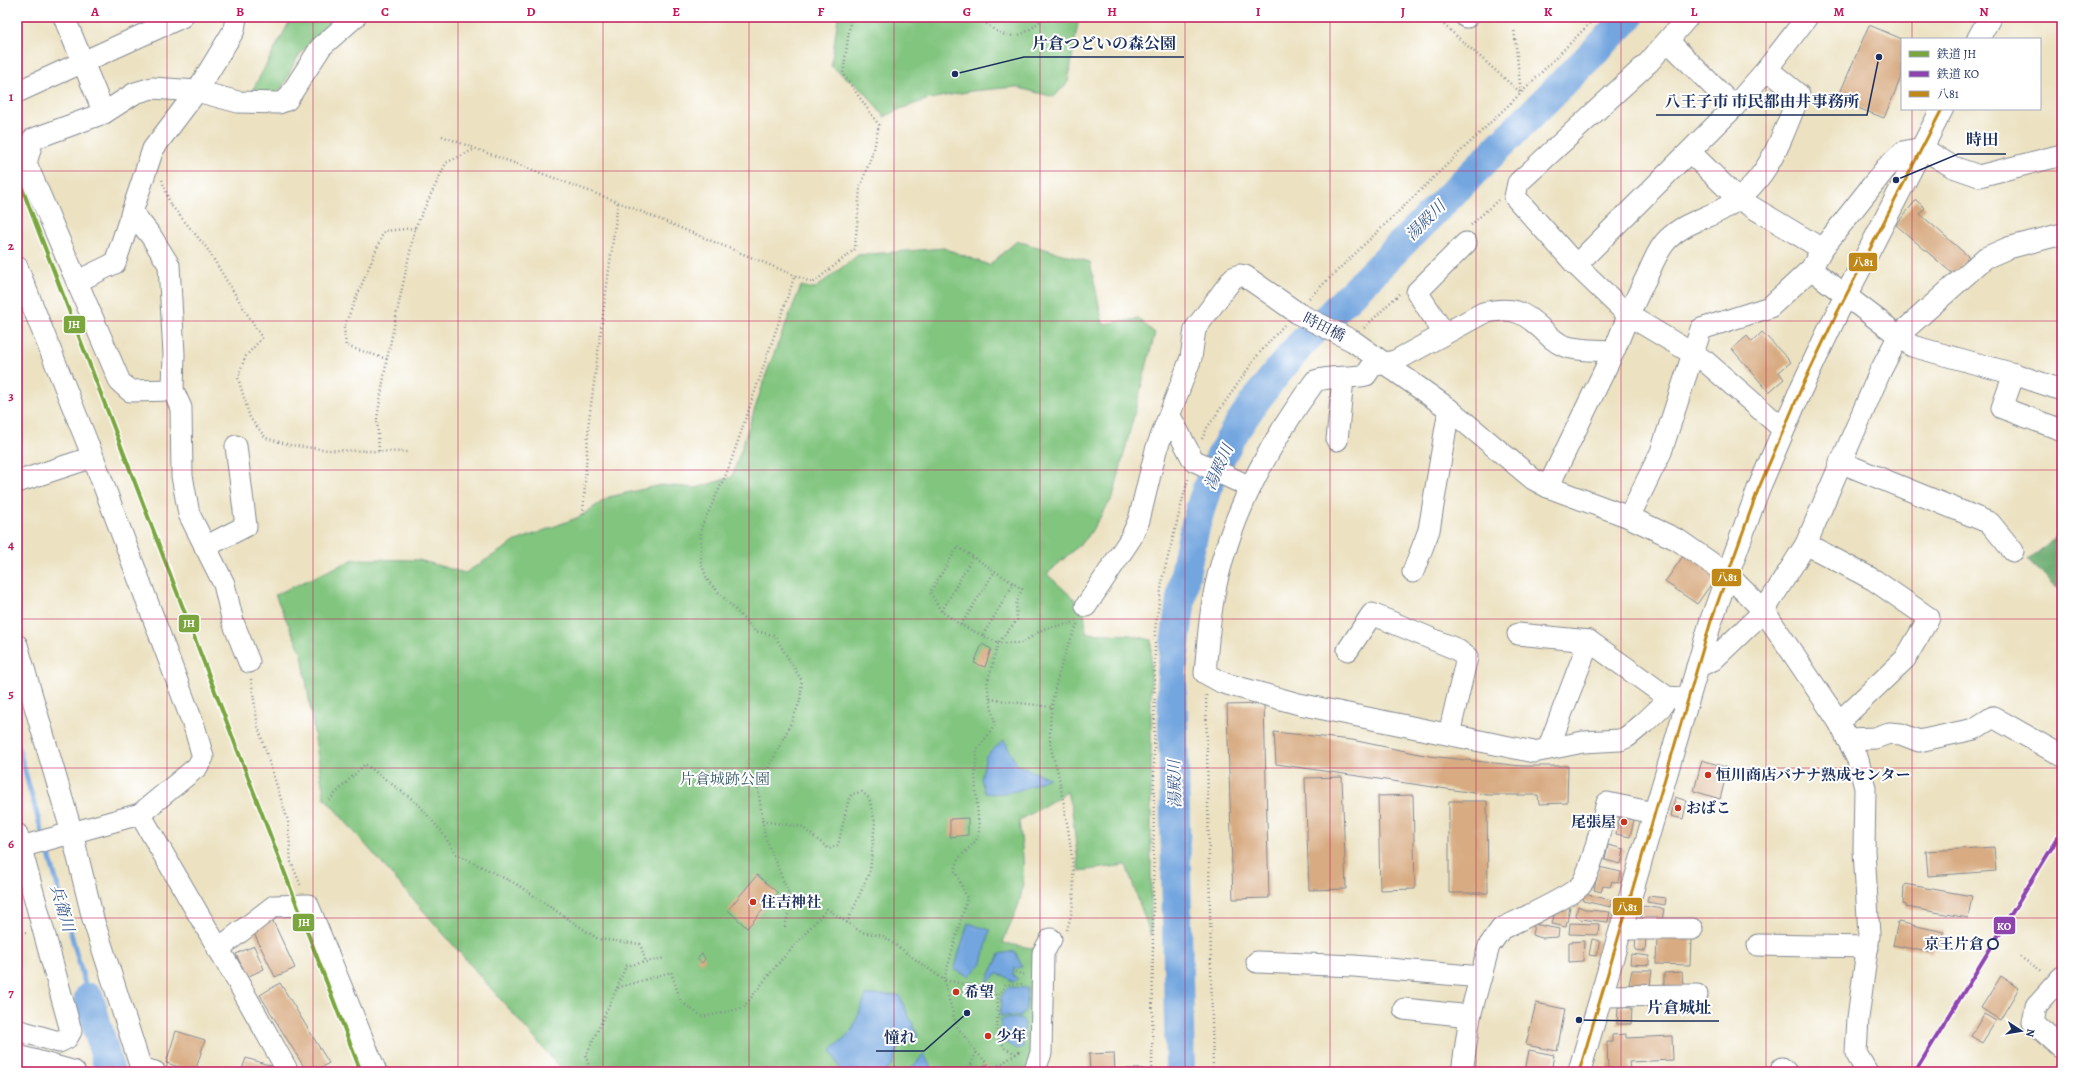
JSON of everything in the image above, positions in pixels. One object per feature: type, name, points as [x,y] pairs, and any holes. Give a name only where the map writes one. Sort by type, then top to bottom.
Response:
[{"type":"main road","points":[[1979,38],[1990,17]]},
{"type":"main road","points":[[1579,1072],[1654,813],[1678,698],[1697,668],[1727,574],[1758,490],[1783,429],[1846,295],[1941,110]]},
{"type":"main road","points":[[17,1056],[74,1072]]},
{"type":"street","points":[[64,17],[104,113]]},
{"type":"street","points":[[78,281],[115,263],[153,149],[197,92],[234,30],[236,17]]},
{"type":"street","points":[[173,390],[130,390],[120,382],[78,281],[26,163],[33,139],[104,113],[135,94],[152,88],[197,92],[238,102],[279,103],[287,100],[321,47],[355,17]]},
{"type":"street","points":[[1688,17],[1668,41],[1625,85],[1518,183],[1515,197],[1576,265],[1628,315],[1705,361],[1783,429]]},
{"type":"street","points":[[1576,265],[1734,107],[1767,69],[1807,17]]},
{"type":"street","points":[[17,92],[179,18]]},
{"type":"street","points":[[1668,41],[1734,107]]},
{"type":"street","points":[[1548,488],[1614,351],[1628,315],[1659,251],[1668,239],[1683,227],[1722,209],[1747,192],[1767,169],[1800,95],[1767,69]]},
{"type":"street","points":[[1629,517],[1661,452],[1700,329],[1770,307],[1811,269],[1822,250],[1886,168],[1903,152],[1922,148],[1953,167],[1979,176],[2062,154]]},
{"type":"street","points":[[1690,152],[1737,198],[1822,250]]},
{"type":"street","points":[[132,212],[151,236],[169,265],[174,354],[173,390],[181,408],[182,476],[189,514],[224,584],[233,622],[249,662]]},
{"type":"street","points":[[1697,668],[1713,660],[1764,611],[1806,544],[1880,372],[1899,335],[1985,258],[2008,248],[2062,234]]},
{"type":"street","points":[[1444,334],[1417,292],[1466,243]]},
{"type":"street","points":[[17,267],[93,457],[192,722],[203,757],[197,766],[140,814],[64,835],[22,843],[71,1031],[67,1038],[60,1042],[17,1030]]},
{"type":"street","points":[[1811,269],[1912,346],[2014,374],[2062,390]]},
{"type":"street","name":"時田橋","points":[[1086,606],[1132,538],[1139,520],[1156,450],[1191,358],[1194,329],[1233,278],[1240,275],[1245,276],[1297,313],[1351,340],[1383,364],[1449,409],[1533,479],[1548,488],[1629,517],[1678,540],[1727,574],[1764,611],[1843,730],[1858,760],[1864,788],[1864,850],[1869,935],[1858,1018],[1856,1053],[1867,1072]]},
{"type":"street","points":[[1614,351],[1585,350],[1564,346],[1554,340],[1530,318],[1519,311],[1507,309],[1483,313],[1395,361],[1372,366],[1366,374],[1343,379],[1325,377],[1315,381],[1279,432],[1247,486],[1218,578],[1208,631],[1205,673],[1223,683],[1299,704],[1534,752],[1583,742],[1620,740],[1627,737],[1649,719],[1661,706],[1678,698]]},
{"type":"street","points":[[2014,374],[2002,408],[2062,430]]},
{"type":"street","points":[[1337,440],[1343,379]]},
{"type":"street","points":[[1412,572],[1429,530],[1449,409]]},
{"type":"street","points":[[1170,416],[1193,467],[1247,486]]},
{"type":"street","points":[[205,547],[246,526],[236,446]]},
{"type":"street","points":[[17,482],[93,457]]},
{"type":"street","points":[[1840,462],[1990,523],[2013,551]]},
{"type":"street","points":[[1806,544],[1874,580],[1929,618],[1905,659],[1843,730],[1875,738],[1889,733],[1901,734],[1919,741],[1974,729],[1993,718],[2062,756]]},
{"type":"street","points":[[1348,650],[1372,614],[1456,649],[1467,657],[1449,734]]},
{"type":"street","points":[[1518,634],[1589,641],[1678,698]]},
{"type":"street","points":[[1548,749],[1589,641]]},
{"type":"street","points":[[17,645],[64,835],[141,1068],[155,1072]]},
{"type":"street","points":[[1462,1072],[1470,1016],[1489,946],[1501,929],[1565,896],[1580,886],[1588,872],[1607,803],[1654,813]]},
{"type":"street","points":[[140,814],[286,1068],[285,1072]]},
{"type":"street","points":[[218,948],[274,906],[308,905],[376,1072]]},
{"type":"street","points":[[1621,929],[1692,930]]},
{"type":"street","points":[[1034,1072],[1041,1053],[1043,953],[1051,939]]},
{"type":"street","points":[[1758,945],[1868,947]]},
{"type":"street","points":[[1257,962],[1354,966],[1481,978]]},
{"type":"street","points":[[2060,979],[2036,1006],[2033,1022],[2062,1048]]},
{"type":"street","points":[[1601,996],[1697,995]]},
{"type":"street","points":[[1404,1009],[1470,1016]]},
{"type":"path","points":[[442,136],[618,202],[812,283],[856,249],[860,188],[874,149],[879,125],[843,74],[851,17]]},
{"type":"path","points":[[982,17],[985,23],[1000,34],[1015,37],[1028,32],[1043,17]]},
{"type":"path","points":[[1435,17],[1522,93]]},
{"type":"path","points":[[1152,1072],[1155,630],[1163,576],[1193,467],[1207,428],[1256,356],[1297,313],[1522,93],[1596,17]]},
{"type":"path","points":[[1514,29],[1522,93]]},
{"type":"path","points":[[379,451],[377,418],[387,359],[416,228],[446,163],[476,148]]},
{"type":"path","points":[[161,176],[170,204],[206,247],[262,338],[245,357],[238,378],[250,418],[266,438],[290,445],[328,450],[409,452]]},
{"type":"path","points":[[583,514],[590,420],[618,202]]},
{"type":"path","points":[[387,359],[346,346],[344,327],[384,231],[416,228]]},
{"type":"path","points":[[785,927],[791,899],[764,837],[758,788],[791,724],[800,701],[802,680],[774,635],[755,631],[708,581],[701,563],[702,528],[728,470],[794,275]]},
{"type":"path","points":[[996,1072],[976,1052],[956,1025],[944,980],[967,898],[955,871],[958,859],[976,841],[979,831],[975,777],[977,750],[995,724],[987,684],[998,643],[1017,620],[1016,605],[1022,589],[958,546],[930,592],[941,611],[961,625],[998,643],[1022,643],[1043,629],[1078,621],[1061,663],[1051,707],[1050,741],[1058,777],[1073,878],[1073,905],[1066,938],[1051,939]]},
{"type":"path","points":[[941,611],[973,556]]},
{"type":"path","points":[[961,625],[996,571]]},
{"type":"path","points":[[983,636],[1014,583]]},
{"type":"path","points":[[249,662],[258,727],[288,821],[291,862],[308,905]]},
{"type":"path","points":[[1205,673],[1213,1072]]},
{"type":"path","points":[[990,699],[1051,707]]},
{"type":"path","points":[[329,800],[365,764],[417,803],[441,831],[456,854],[516,884],[598,939],[640,944],[646,962]]},
{"type":"path","points":[[762,821],[802,827],[829,848],[838,845],[849,798],[852,794],[862,792],[869,798],[875,822],[870,871],[847,923]]},
{"type":"path","points":[[617,988],[671,972],[681,1002],[703,1016],[743,1008],[776,966],[827,909],[861,932],[883,936],[944,980],[974,986],[985,997]]},
{"type":"path","points":[[2020,957],[2060,979]]},
{"type":"path","points":[[590,1072],[586,1056],[626,966],[665,958]]},
{"type":"path","points":[[1016,1054],[1005,1048],[997,1036],[998,996],[1006,984],[1029,984]]},
{"type":"path","points":[[992,992],[998,996]]},
{"type":"path","points":[[968,1072],[976,1052]]},
{"type":"green space","points":[[292,17],[342,17],[302,51],[281,88],[273,97],[252,91]]},
{"type":"green space","points":[[838,17],[1079,17],[1068,82],[1054,97],[1015,87],[972,91],[929,99],[900,109],[884,117],[865,92],[831,66]]},
{"type":"green space","name":"片倉城跡公園","points":[[1017,241],[1090,262],[1103,324],[1138,319],[1155,333],[1113,497],[1087,538],[1047,574],[1084,608],[1086,633],[1131,635],[1151,640],[1151,936],[1126,865],[1079,871],[1072,811],[1067,792],[1019,821],[1024,870],[1022,890],[1018,906],[1003,943],[1037,949],[1036,1054],[1028,1072],[772,1072],[765,1069],[748,1072],[564,1072],[324,797],[302,654],[275,595],[354,559],[419,560],[465,573],[516,541],[579,517],[609,497],[661,485],[696,488],[732,477],[769,366],[801,286],[814,289],[858,255],[944,248],[989,265]]},
{"type":"green space","points":[[2062,533],[2062,592],[2028,560]]},
{"type":"water","points":[[1004,740],[1017,765],[1049,778],[1011,792],[994,794],[985,793],[981,779],[986,756]]},
{"type":"water","points":[[968,923],[990,930],[982,963],[969,976],[954,970]]},
{"type":"water","points":[[1015,951],[1022,967],[1014,969],[1013,975],[1018,979],[1013,982],[1005,976],[997,974],[986,983],[1000,954]]},
{"type":"water","points":[[1008,987],[1027,988],[1026,1010],[1021,1016],[1000,1016],[1001,997]]},
{"type":"water","points":[[866,995],[899,995],[918,1036],[898,1048],[891,1067],[883,1072],[841,1072],[831,1050],[852,1031]]},
{"type":"water","points":[[1021,1018],[1025,1022],[1023,1047],[1019,1049],[1008,1044],[1002,1038],[1001,1019]]},
{"type":"water","points":[[924,1054],[933,1072],[908,1072]]},
{"type":"building","points":[[1869,25],[1901,39],[1901,77],[1884,118],[1837,100]]},
{"type":"building","points":[[1916,200],[1925,208],[1920,214],[1969,257],[1953,274],[1896,225]]},
{"type":"building","points":[[1762,332],[1791,362],[1779,372],[1784,379],[1769,392],[1732,349],[1747,336],[1752,342]]},
{"type":"building","points":[[1685,553],[1717,576],[1697,604],[1665,582]]},
{"type":"building","points":[[982,644],[991,649],[985,667],[974,663]]},
{"type":"building","points":[[1264,704],[1269,898],[1233,899],[1227,705]]},
{"type":"building","points":[[1274,732],[1352,740],[1429,756],[1522,766],[1568,766],[1567,803],[1539,804],[1538,795],[1488,795],[1276,764]]},
{"type":"building","points":[[1702,760],[1728,768],[1720,799],[1694,791]]},
{"type":"building","points":[[1342,777],[1346,889],[1309,890],[1305,778]]},
{"type":"building","points":[[1413,795],[1415,889],[1380,890],[1378,796]]},
{"type":"building","points":[[1675,797],[1687,801],[1683,819],[1671,816]]},
{"type":"building","points":[[1449,801],[1487,801],[1488,893],[1449,893]]},
{"type":"building","points":[[1619,817],[1634,820],[1630,837],[1616,834]]},
{"type":"building","points":[[968,818],[968,835],[950,837],[950,819]]},
{"type":"building","points":[[1608,845],[1624,849],[1621,864],[1605,860]]},
{"type":"building","points":[[1994,847],[1996,871],[1928,876],[1926,851]]},
{"type":"building","points":[[1599,867],[1621,872],[1619,883],[1612,881],[1610,887],[1603,886],[1601,892],[1594,890]]},
{"type":"building","name":"住吉神社","points":[[757,875],[778,893],[747,928],[728,910]]},
{"type":"building","points":[[1904,884],[1972,896],[1968,918],[1906,907],[1906,905],[1903,904]]},
{"type":"building","points":[[1584,894],[1612,900],[1611,907],[1583,901]]},
{"type":"building","points":[[1648,896],[1666,898],[1665,905],[1647,902]]},
{"type":"building","points":[[1564,905],[1570,907],[1566,927],[1552,924],[1555,911]]},
{"type":"building","points":[[1578,906],[1587,910],[1610,912],[1608,922],[1579,919],[1576,915]]},
{"type":"building","points":[[1643,906],[1664,909],[1662,921],[1641,919]]},
{"type":"building","points":[[272,919],[295,968],[275,977],[252,929]]},
{"type":"building","points":[[1898,922],[1944,932],[1940,949],[1934,948],[1933,953],[1893,945]]},
{"type":"building","points":[[1570,923],[1599,924],[1598,935],[1569,934]]},
{"type":"building","points":[[1534,924],[1559,929],[1558,937],[1542,938],[1532,935]]},
{"type":"building","points":[[1636,937],[1646,938],[1645,951],[1635,950]]},
{"type":"building","points":[[1657,937],[1691,938],[1690,965],[1656,964]]},
{"type":"building","points":[[1592,939],[1600,941],[1596,956],[1589,955]]},
{"type":"building","points":[[1584,941],[1583,961],[1569,962],[1569,942]]},
{"type":"building","points":[[254,946],[264,969],[247,977],[236,954]]},
{"type":"building","points":[[702,953],[705,959],[702,963],[697,959]]},
{"type":"building","points":[[1631,954],[1649,956],[1649,965],[1630,964]]},
{"type":"building","points":[[1632,970],[1652,970],[1650,985],[1629,985]]},
{"type":"building","points":[[1682,972],[1683,986],[1664,987],[1664,973]]},
{"type":"building","points":[[2001,976],[2019,988],[2000,1020],[1981,1008]]},
{"type":"building","points":[[280,983],[329,1063],[314,1072],[307,1072],[260,995]]},
{"type":"building","points":[[989,984],[994,987],[989,996],[984,993]]},
{"type":"building","points":[[1536,1003],[1565,1009],[1557,1051],[1526,1045]]},
{"type":"building","points":[[1618,1007],[1632,1008],[1631,1024],[1617,1024]]},
{"type":"building","points":[[1984,1014],[1996,1021],[1982,1043],[1971,1036]]},
{"type":"building","points":[[176,1031],[205,1040],[195,1072],[166,1063]]},
{"type":"building","points":[[1626,1034],[1626,1038],[1672,1036],[1673,1060],[1629,1062],[1630,1072],[1608,1072],[1607,1042],[1612,1042],[1612,1035]]},
{"type":"building","points":[[1529,1050],[1554,1055],[1551,1072],[1525,1072]]},
{"type":"building","points":[[1114,1053],[1115,1072],[1090,1072],[1089,1054]]},
{"type":"building","points":[[246,1058],[275,1067],[274,1072],[241,1072]]},
{"type":"building","points":[[986,1064],[990,1072],[973,1072]]},
{"type":"building","points":[[1119,1069],[1143,1069],[1143,1072],[1119,1072]]},
{"type":"building","points":[[1673,1069],[1673,1072],[1632,1072],[1632,1071]]},
{"type":"waterway","name":"湯殿川","points":[[1180,1072],[1172,672],[1183,584],[1189,554],[1204,496],[1215,469],[1228,443],[1244,417],[1271,380],[1300,345],[1629,17]]},
{"type":"waterway","name":"兵衛川","points":[[17,743],[43,836]]},
{"type":"waterway","name":"兵衛川","points":[[46,844],[89,998]]},
{"type":"waterway","name":"兵衛川","points":[[89,998],[110,1072]]},
{"type":"rail line","name":"JH","points":[[17,175],[361,1072]]},
{"type":"rail line","name":"KO","points":[[1915,1072],[2062,831]]},
{"type":"transit line","name":"八81","points":[[1579,1072],[1711,621],[1758,490],[1801,389],[1837,313],[1941,110]]},
{"type":"place","name":"八王子市 市民都由井事務所","points":[[1879,57]]},
{"type":"place","name":"片倉つどいの森公園","points":[[955,74]]},
{"type":"place","name":"時田","points":[[1896,180]]},
{"type":"place","name":"恒川商店バナナ熟成センター","points":[[1708,775]]},
{"type":"place","name":"おばこ","points":[[1678,808]]},
{"type":"place","name":"尾張屋","points":[[1624,822]]},
{"type":"place","name":"住吉神社","points":[[753,902]]},
{"type":"place","name":"京王片倉","points":[[1993,944]]},
{"type":"place","name":"希望","points":[[956,992]]},
{"type":"place","name":"憧れ","points":[[967,1013]]},
{"type":"place","name":"片倉城址","points":[[1579,1020]]},
{"type":"place","name":"少年","points":[[988,1036]]}]
